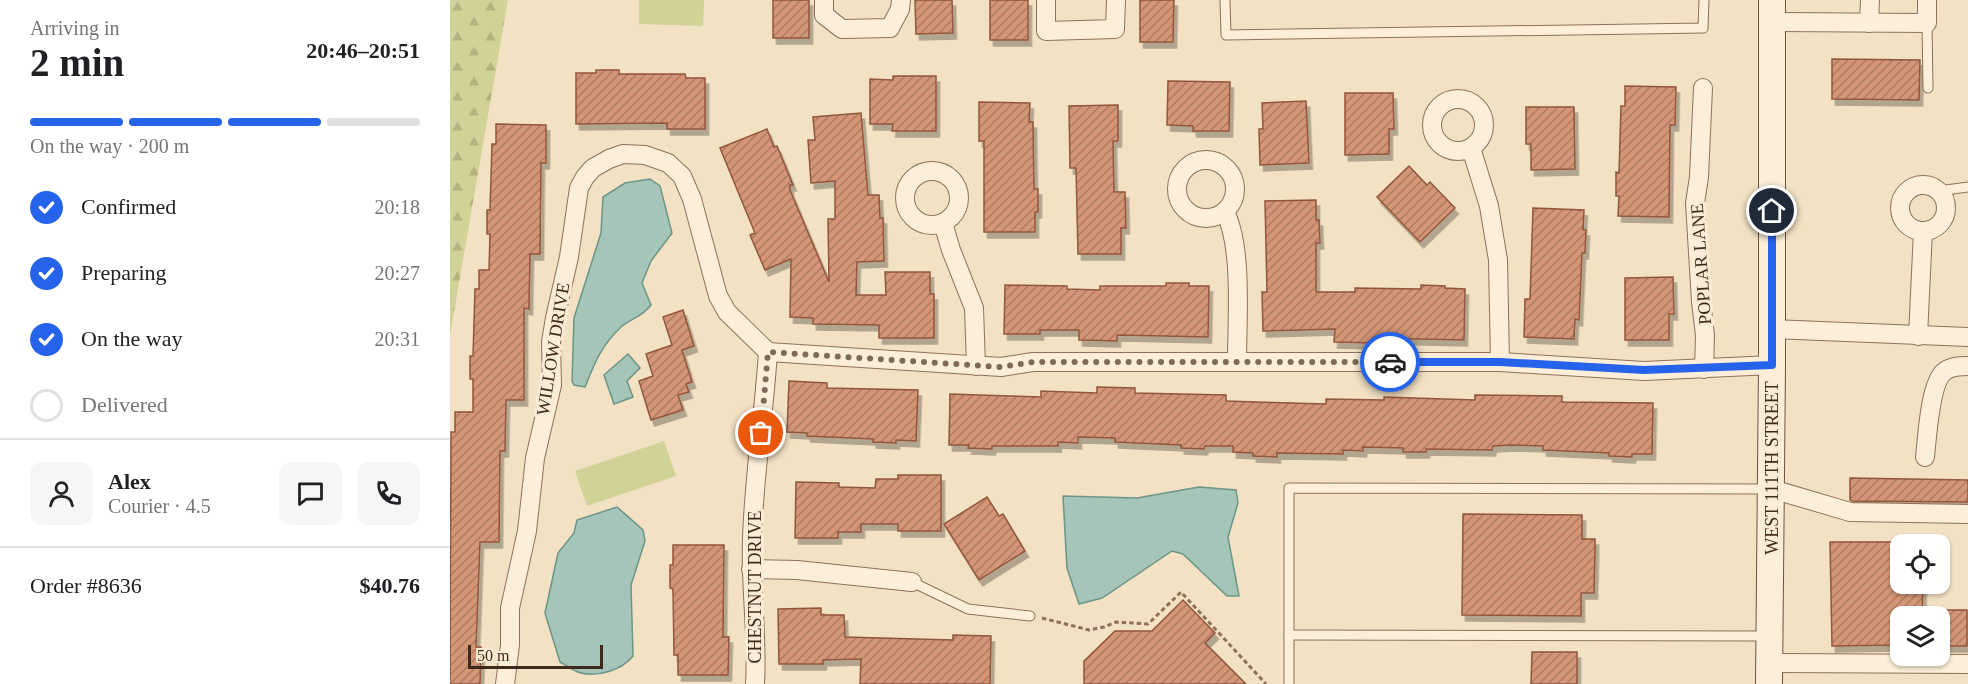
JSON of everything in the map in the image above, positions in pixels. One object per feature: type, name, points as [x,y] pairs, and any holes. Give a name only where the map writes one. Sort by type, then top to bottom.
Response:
[{"type":"main road","name":"WEST 111TH STREET","points":[[1770,674],[1772,11]]},
{"type":"street","points":[[824,0],[824,15],[842,29],[890,28],[900,9],[901,0]]},
{"type":"street","points":[[1046,0],[1046,31],[1115,29],[1116,0]]},
{"type":"street","points":[[1869,23],[1870,0]]},
{"type":"street","points":[[1772,11],[1869,23],[1927,23],[1927,0]]},
{"type":"street","name":"POPLAR LANE","points":[[1703,88],[1699,177],[1695,203],[1705,335],[1704,369]]},
{"type":"street","points":[[1471,148],[1489,206],[1498,260],[1500,362]]},
{"type":"street","name":"WILLOW DRIVE","points":[[505,684],[510,645],[510,608],[527,531],[535,458],[552,385],[551,342],[555,318],[569,257],[579,189],[593,168],[623,154],[645,155],[668,163],[682,176],[692,199],[718,296],[727,312],[768,352]]},
{"type":"street","points":[[1926,184],[1939,191],[1946,205],[1942,220],[1937,226],[1923,231],[1915,230],[1903,221],[1900,214],[1901,199],[1911,187],[1926,184]]},
{"type":"street","points":[[1225,212],[1230,222],[1237,262],[1237,361]]},
{"type":"street","points":[[943,223],[974,308],[976,366]]},
{"type":"street","points":[[1918,336],[1923,231]]},
{"type":"street","points":[[1772,329],[1968,337]]},
{"type":"street","points":[[768,352],[1001,367],[1033,362],[1237,361],[1500,362],[1644,370],[1772,365]]},
{"type":"street","name":"CHESTNUT DRIVE","points":[[754,684],[756,633],[752,612],[751,569],[757,464],[768,352]]},
{"type":"street","points":[[1925,457],[1934,393],[1941,374],[1950,368],[1968,366]]},
{"type":"street","points":[[1772,489],[1850,512],[1968,514]]},
{"type":"street","points":[[751,569],[797,570],[912,582]]},
{"type":"street","points":[[1770,674],[1968,664]]},
{"type":"lane","points":[[1225,0],[1226,35],[1703,28],[1704,0]]},
{"type":"lane","points":[[1927,23],[1928,88]]},
{"type":"lane","points":[[1939,191],[1968,187]]},
{"type":"lane","points":[[1289,684],[1290,488],[1772,489]]},
{"type":"lane","points":[[912,582],[968,609],[1030,616]]},
{"type":"lane","points":[[1289,635],[1770,636]]},
{"type":"path","points":[[1030,616],[1089,630],[1116,622],[1148,624],[1181,592],[1266,684]]},
{"type":"green space","points":[[450,0],[508,0],[450,335]]},
{"type":"green space","points":[[639,0],[704,0],[703,26],[639,24]]},
{"type":"green space","points":[[664,441],[676,476],[587,506],[575,471]]},
{"type":"shaded area","points":[[650,179],[660,186],[672,233],[651,261],[642,283],[651,305],[621,327],[608,341],[585,387],[574,385],[572,381],[574,318],[601,233],[603,197],[625,183]]},
{"type":"shaded area","points":[[628,354],[640,368],[627,381],[633,397],[614,404],[604,375]]},
{"type":"shaded area","points":[[1199,487],[1236,490],[1238,503],[1228,537],[1239,596],[1227,596],[1183,554],[1172,551],[1102,598],[1079,604],[1067,568],[1063,496],[1137,498]]},
{"type":"shaded area","points":[[617,507],[643,530],[645,541],[631,585],[633,656],[623,665],[610,671],[595,674],[581,673],[560,662],[545,613],[558,553],[574,533],[577,520]]},
{"type":"building","points":[[773,0],[809,0],[809,38],[773,38]]},
{"type":"building","points":[[915,0],[952,0],[953,33],[916,34]]},
{"type":"building","points":[[990,0],[1028,0],[1028,40],[990,40]]},
{"type":"building","points":[[1140,0],[1174,0],[1173,42],[1140,42]]},
{"type":"building","points":[[1832,59],[1920,60],[1919,100],[1832,99]]},
{"type":"building","points":[[596,70],[619,70],[619,74],[685,74],[686,78],[705,78],[705,129],[667,129],[667,123],[576,124],[576,73],[596,73]]},
{"type":"building","points":[[893,76],[936,76],[936,131],[892,131],[893,124],[870,124],[870,79],[893,80]]},
{"type":"building","points":[[1168,81],[1230,82],[1229,131],[1193,131],[1193,126],[1167,125]]},
{"type":"building","points":[[1625,86],[1676,87],[1675,125],[1670,125],[1669,217],[1618,216],[1619,196],[1616,196],[1616,172],[1619,173],[1621,106],[1625,106]]},
{"type":"building","points":[[1345,93],[1393,93],[1394,129],[1389,129],[1389,154],[1345,155]]},
{"type":"building","points":[[1306,101],[1309,163],[1260,165],[1259,129],[1263,129],[1262,103]]},
{"type":"building","points":[[979,102],[1030,103],[1029,122],[1033,122],[1034,189],[1038,189],[1035,232],[984,232],[984,141],[979,141]]},
{"type":"building","points":[[1118,105],[1118,141],[1113,141],[1114,192],[1125,192],[1126,228],[1121,228],[1121,254],[1078,254],[1076,168],[1070,168],[1069,106]]},
{"type":"building","points":[[1526,107],[1574,107],[1575,169],[1531,170],[1531,144],[1526,144]]},
{"type":"building","points":[[861,113],[868,195],[879,195],[880,218],[883,218],[884,261],[857,262],[856,295],[886,295],[885,272],[930,272],[930,294],[934,294],[934,338],[879,338],[879,325],[813,324],[813,318],[790,317],[791,259],[765,270],[750,235],[755,233],[720,148],[767,129],[774,147],[777,146],[793,185],[790,185],[790,190],[829,282],[828,219],[835,219],[835,181],[811,183],[808,140],[815,140],[813,117]]},
{"type":"building","points":[[496,124],[546,125],[546,163],[541,163],[540,254],[530,254],[529,309],[524,308],[524,400],[506,400],[505,451],[500,451],[499,542],[480,542],[476,647],[481,647],[480,684],[450,684],[451,432],[455,432],[455,412],[473,412],[470,356],[473,356],[475,289],[479,289],[479,270],[489,270],[490,234],[487,234],[487,210],[490,210],[492,144],[496,144]]},
{"type":"building","points":[[1409,166],[1427,185],[1430,182],[1455,208],[1420,242],[1377,197]]},
{"type":"building","points":[[1316,200],[1316,220],[1319,220],[1320,243],[1316,243],[1316,292],[1355,292],[1355,288],[1421,289],[1421,285],[1465,289],[1464,340],[1373,338],[1373,343],[1334,342],[1335,329],[1263,331],[1262,292],[1267,292],[1265,201]]},
{"type":"building","points":[[1533,208],[1584,210],[1585,253],[1582,253],[1579,320],[1575,319],[1574,339],[1524,337],[1525,299],[1530,299]]},
{"type":"building","points":[[1673,277],[1674,314],[1669,314],[1669,340],[1625,340],[1625,278]]},
{"type":"building","points":[[1166,283],[1209,286],[1208,337],[1117,335],[1117,341],[1079,340],[1079,330],[1040,330],[1040,334],[1004,334],[1005,285],[1067,286],[1067,289],[1100,290],[1100,286],[1166,286]]},
{"type":"building","points":[[683,310],[694,346],[682,350],[692,382],[686,384],[689,392],[678,395],[683,410],[651,420],[639,381],[653,376],[646,354],[672,345],[663,317]]},
{"type":"building","points":[[789,381],[827,383],[827,388],[918,390],[916,441],[873,442],[873,439],[807,436],[807,433],[787,432]]},
{"type":"building","points":[[1097,387],[1135,388],[1135,393],[1226,395],[1226,401],[1326,404],[1326,399],[1384,400],[1384,397],[1475,400],[1475,395],[1562,396],[1562,402],[1653,403],[1652,454],[1632,454],[1632,457],[1609,456],[1609,453],[1543,450],[1543,446],[1512,445],[1493,446],[1492,450],[1426,449],[1426,452],[1403,452],[1403,448],[1363,447],[1363,451],[1343,450],[1343,454],[1277,453],[1277,457],[1233,452],[1233,446],[1205,446],[1204,449],[1181,448],[1181,445],[1115,442],[1115,438],[1078,437],[1078,443],[1058,442],[1058,446],[992,446],[992,449],[968,448],[969,445],[949,445],[950,394],[1041,397],[1041,391],[1097,393]]},
{"type":"building","points":[[898,475],[941,475],[941,531],[898,531],[898,524],[861,524],[861,532],[838,532],[838,538],[795,538],[796,482],[839,483],[839,487],[875,488],[876,479],[898,479]]},
{"type":"building","points":[[1850,478],[1968,480],[1968,502],[1852,501],[1850,500]]},
{"type":"building","points":[[987,497],[999,516],[1003,514],[1025,551],[979,580],[944,524]]},
{"type":"building","points":[[1463,514],[1582,515],[1582,539],[1595,539],[1595,553],[1594,593],[1581,593],[1581,616],[1462,615]]},
{"type":"building","points":[[1830,542],[1890,542],[1890,594],[1923,594],[1922,606],[1890,606],[1890,645],[1832,646]]},
{"type":"building","points":[[673,545],[724,545],[723,637],[729,637],[728,675],[678,675],[678,655],[674,655],[673,589],[670,588]]},
{"type":"building","points":[[1183,600],[1215,633],[1205,643],[1246,684],[1084,684],[1084,661],[1115,631],[1152,631]]},
{"type":"building","points":[[821,608],[821,615],[844,615],[845,637],[953,640],[953,635],[991,636],[990,684],[860,684],[861,659],[823,660],[823,664],[779,664],[778,609]]},
{"type":"building","points":[[1950,610],[1967,610],[1967,646],[1950,646]]},
{"type":"building","points":[[1532,652],[1577,652],[1577,684],[1531,684]]},
{"type":"way so far","points":[[761,433],[768,352],[1001,367],[1033,362],[1390,362]]},
{"type":"route","points":[[1390,362],[1546,363],[1644,370],[1772,365],[1772,211]]}]
